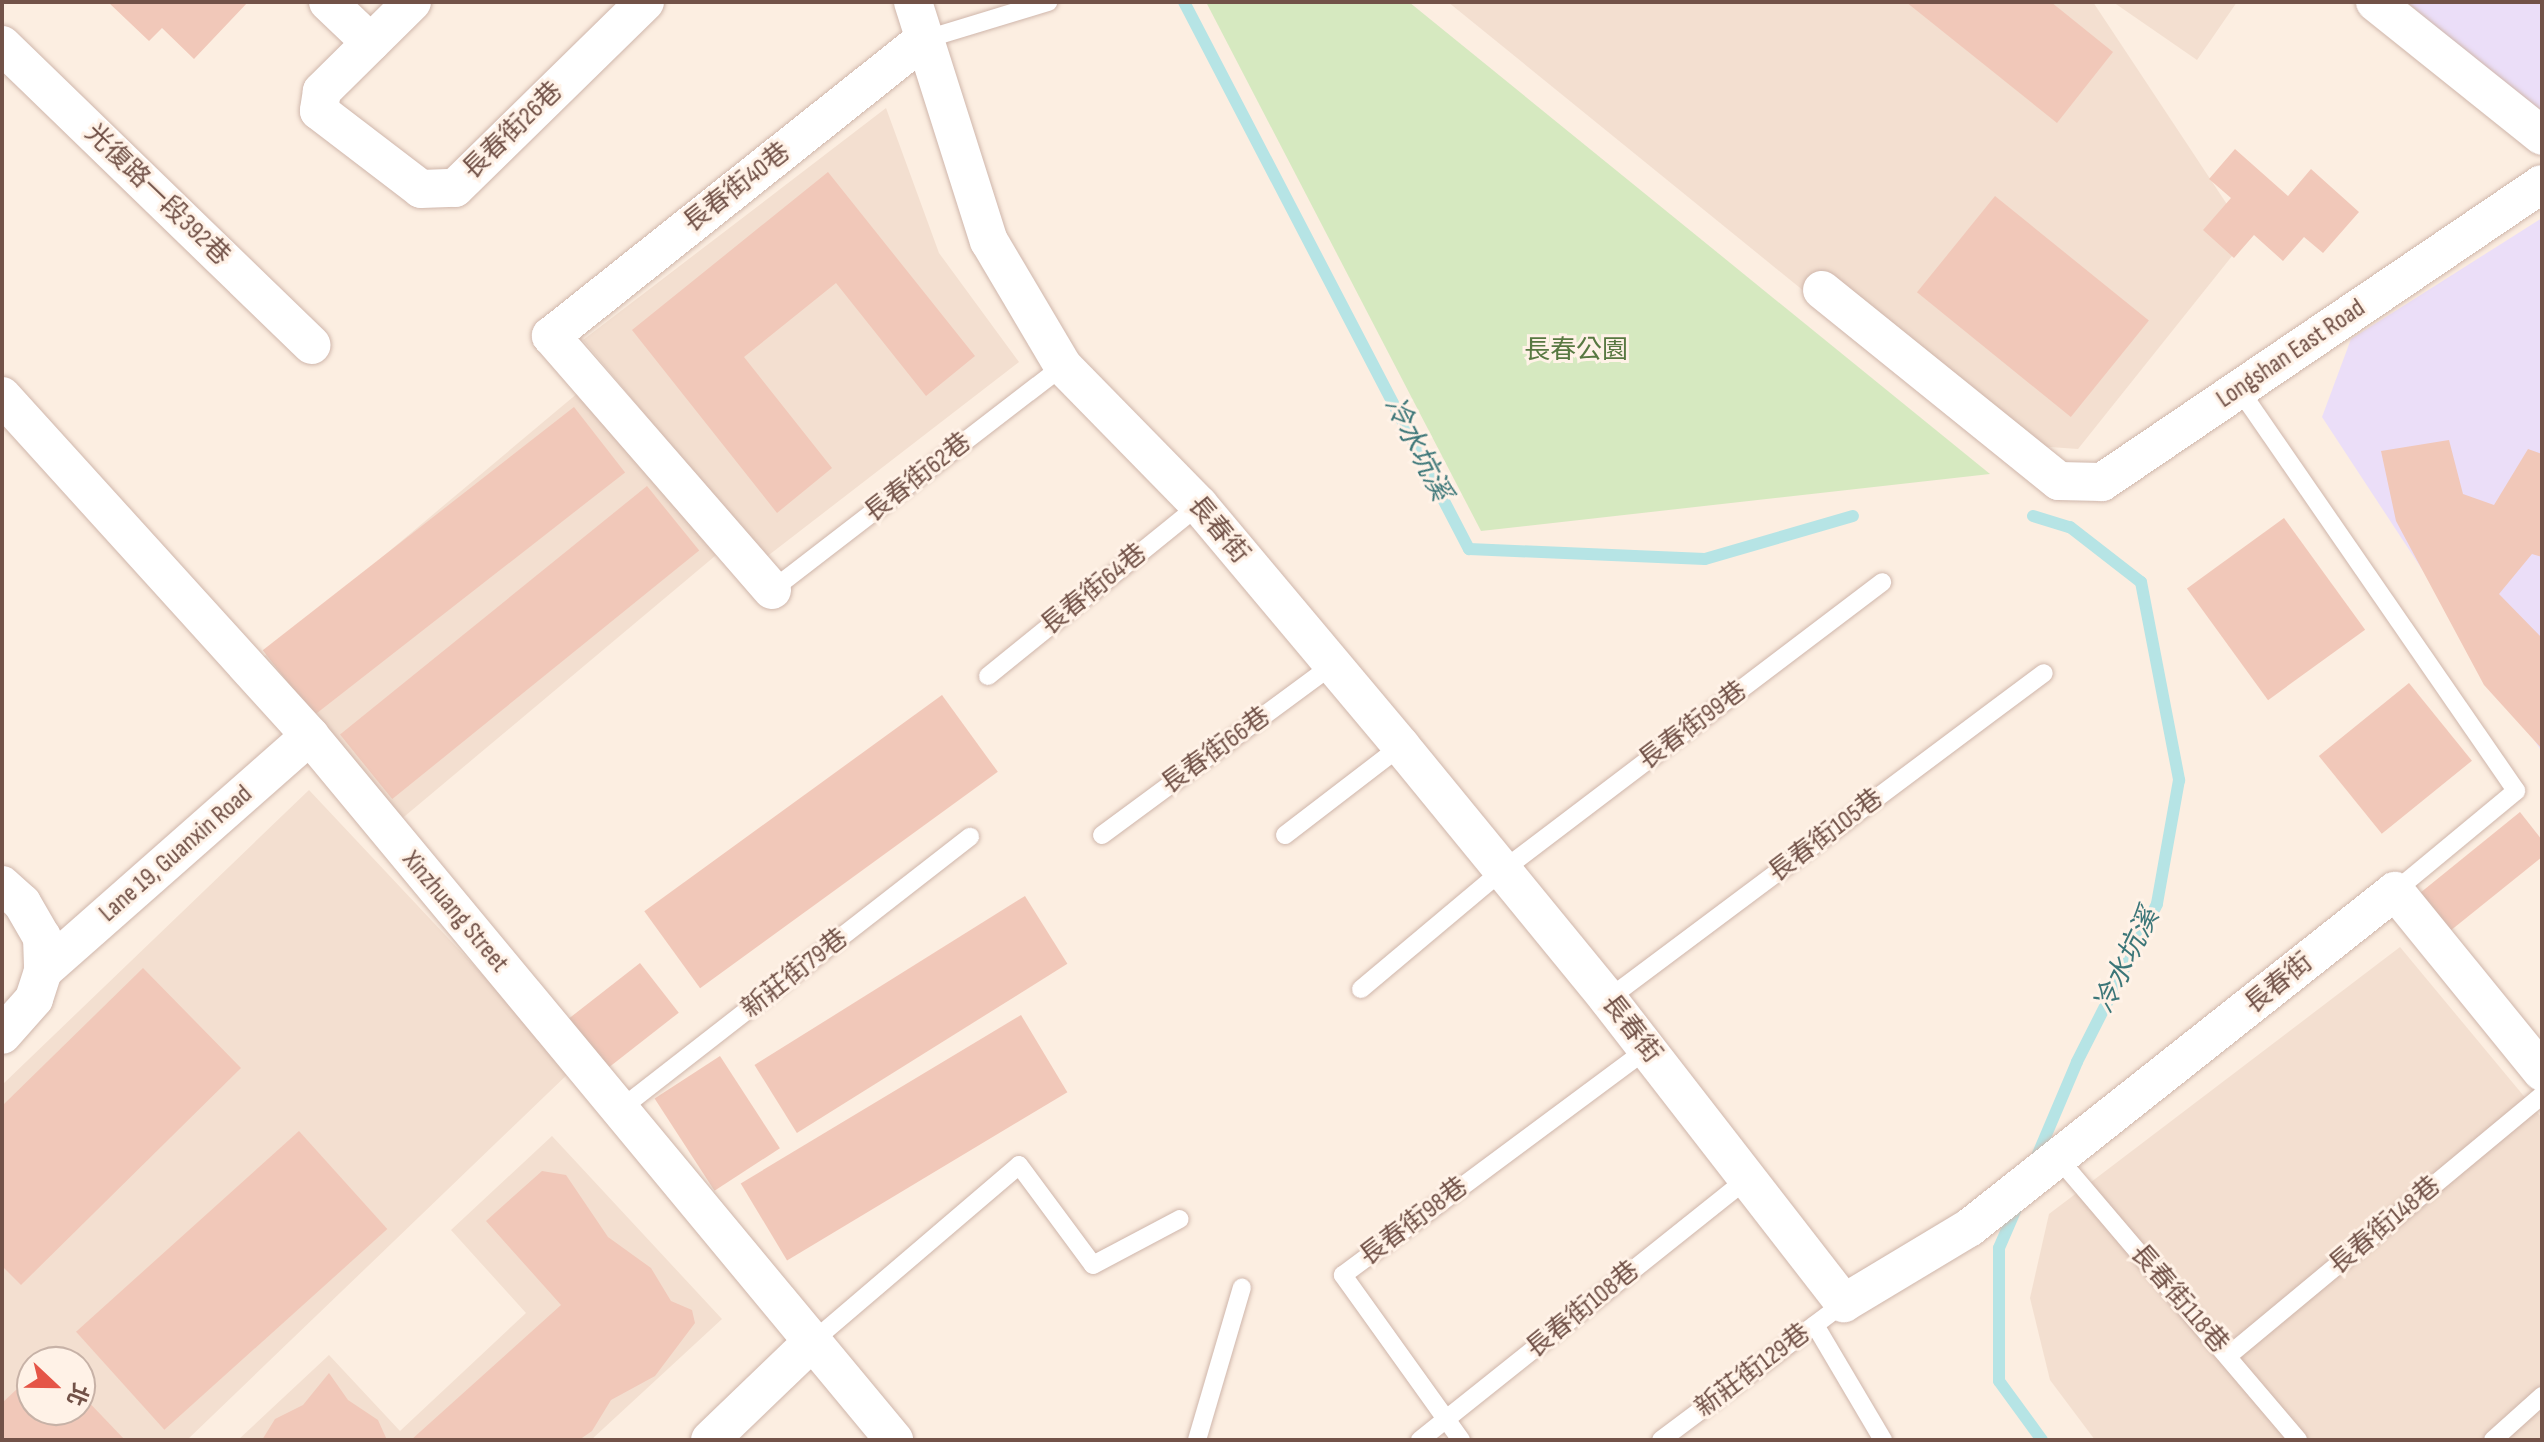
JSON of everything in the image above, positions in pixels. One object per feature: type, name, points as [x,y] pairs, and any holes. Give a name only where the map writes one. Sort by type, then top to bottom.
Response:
[{"type":"street","points":[[328,2],[371,43],[412,2]]},
{"type":"street","name":"長春街26巷","points":[[371,43],[322,91],[319,111],[421,189],[455,188],[645,2]]},
{"type":"street","name":"長春街","points":[[913,2],[989,241],[1063,366],[1199,505],[1330,667],[1401,746],[1608,999],[1746,1180],[1829,1314],[1969,1228],[2395,891]]},
{"type":"street","points":[[2375,2],[2542,136]]},
{"type":"street","name":"長春街40巷","points":[[772,590],[551,336],[923,40]]},
{"type":"street","name":"光復路一段392巷","points":[[2,45],[312,345]]},
{"type":"street","name":"Longshan East Road","points":[[1822,290],[2059,481],[2102,482],[2542,184]]},
{"type":"street","name":"Xinzhuang Street","points":[[2,396],[310,736],[894,1440]]},
{"type":"street","name":"Lane 19, Guanxin Road","points":[[43,971],[310,736]]},
{"type":"street","name":"Lane 19, Guanxin Road","points":[[2,885],[22,903],[42,937],[43,971],[34,999],[2,1035]]},
{"type":"street","points":[[2395,891],[2542,1072]]},
{"type":"street","points":[[710,1440],[812,1342]]},
{"type":"lane","points":[[923,40],[1048,2]]},
{"type":"lane","name":"長春街62巷","points":[[772,590],[1063,366]]},
{"type":"lane","points":[[2239,389],[2516,791],[2395,891]]},
{"type":"lane","name":"長春街64巷","points":[[988,676],[1199,505]]},
{"type":"lane","name":"長春街99巷","points":[[1361,989],[1503,870],[1882,582]]},
{"type":"lane","name":"長春街66巷","points":[[1102,835],[1330,667]]},
{"type":"lane","name":"長春街105巷","points":[[1608,999],[2044,673]]},
{"type":"lane","points":[[1285,835],[1401,746]]},
{"type":"lane","name":"新莊街79巷","points":[[619,1110],[970,837]]},
{"type":"lane","name":"長春街98巷","points":[[1461,1440],[1343,1275],[1647,1049]]},
{"type":"lane","name":"長春街148巷","points":[[2228,1356],[2542,1095]]},
{"type":"lane","name":"長春街118巷","points":[[2059,1159],[2298,1440]]},
{"type":"lane","points":[[812,1342],[1019,1165],[1093,1265],[1180,1219]]},
{"type":"lane","name":"長春街108巷","points":[[1420,1440],[1746,1180]]},
{"type":"lane","points":[[1197,1440],[1242,1287]]},
{"type":"lane","points":[[1829,1314],[1883,1440]]},
{"type":"lane","name":"新莊街129巷","points":[[1661,1440],[1829,1314]]},
{"type":"lane","points":[[2493,1440],[2542,1396]]},
{"type":"shaded area","points":[[1448,2],[2093,2],[2248,236],[2078,449],[1991,443]]},
{"type":"shaded area","points":[[2113,2],[2237,2],[2197,60]]},
{"type":"shaded area","points":[[2407,2],[2542,2],[2542,119]]},
{"type":"shaded area","points":[[886,108],[939,253],[1019,362],[765,558],[583,340]]},
{"type":"shaded area","points":[[2542,218],[2542,752],[2322,417],[2351,339]]},
{"type":"shaded area","points":[[579,392],[716,555],[397,823],[260,659]]},
{"type":"shaded area","points":[[309,790],[572,1070],[187,1440],[2,1440],[2,1085]]},
{"type":"shaded area","points":[[2400,947],[2542,1118],[2542,1440],[2095,1440],[2050,1380],[2030,1298],[2049,1214]]},
{"type":"shaded area","points":[[552,1136],[722,1319],[591,1440],[238,1440],[329,1355],[400,1431],[526,1313],[451,1230]]},
{"type":"green space","name":"長春公園","points":[[1206,2],[1409,2],[1990,474],[1481,531]]},
{"type":"building","points":[[108,2],[248,2],[194,59],[162,28],[149,41]]},
{"type":"building","points":[[1906,2],[2051,2],[2113,52],[2057,123]]},
{"type":"building","points":[[2235,149],[2288,196],[2311,169],[2359,212],[2323,253],[2304,237],[2283,261],[2254,235],[2234,258],[2203,230],[2231,198],[2209,179]]},
{"type":"building","points":[[828,172],[975,356],[926,396],[836,283],[744,357],[832,468],[777,513],[632,330]]},
{"type":"building","points":[[1995,196],[2149,321],[2071,417],[1917,292]]},
{"type":"building","points":[[574,407],[625,472],[314,716],[263,650]]},
{"type":"building","points":[[2449,440],[2463,494],[2494,505],[2528,449],[2542,454],[2542,557],[2532,554],[2499,594],[2542,638],[2542,749],[2484,685],[2396,521],[2381,451]]},
{"type":"building","points":[[647,486],[699,551],[392,799],[340,735]]},
{"type":"building","points":[[2284,518],[2365,630],[2268,700],[2187,589]]},
{"type":"building","points":[[2409,683],[2472,761],[2382,834],[2319,756]]},
{"type":"building","points":[[942,695],[998,772],[700,988],[644,911]]},
{"type":"building","points":[[2520,812],[2542,840],[2542,857],[2450,931],[2420,893]]},
{"type":"building","points":[[1025,896],[1067,964],[797,1133],[754,1065]]},
{"type":"building","points":[[640,963],[679,1013],[606,1070],[567,1020]]},
{"type":"building","points":[[143,968],[241,1068],[21,1285],[2,1266],[2,1106]]},
{"type":"building","points":[[1021,1015],[1067,1092],[787,1261],[741,1183]]},
{"type":"building","points":[[720,1056],[780,1148],[714,1191],[655,1098]]},
{"type":"building","points":[[299,1131],[387,1229],[164,1430],[96,1354],[96,1346],[89,1346],[76,1332]]},
{"type":"building","points":[[542,1171],[566,1175],[608,1237],[651,1268],[671,1301],[692,1310],[695,1323],[655,1376],[611,1400],[592,1431],[579,1440],[411,1440],[561,1305],[486,1221]]},
{"type":"building","points":[[329,1373],[348,1400],[378,1420],[387,1440],[262,1440],[275,1419],[303,1405]]},
{"type":"building","points":[[16,1390],[16,1426],[96,1426],[96,1410],[125,1440],[2,1440],[2,1403]]},
{"type":"waterway","name":"冷水坑溪","points":[[1184,2],[1469,549],[1705,559],[1853,516]]},
{"type":"waterway","name":"冷水坑溪","points":[[2033,516],[2070,527],[2141,582],[2179,780],[2157,904],[2077,1062],[2035,1161]]},
{"type":"waterway","name":"冷水坑溪","points":[[2018,1204],[1999,1248],[1999,1381],[2042,1440]]}]
